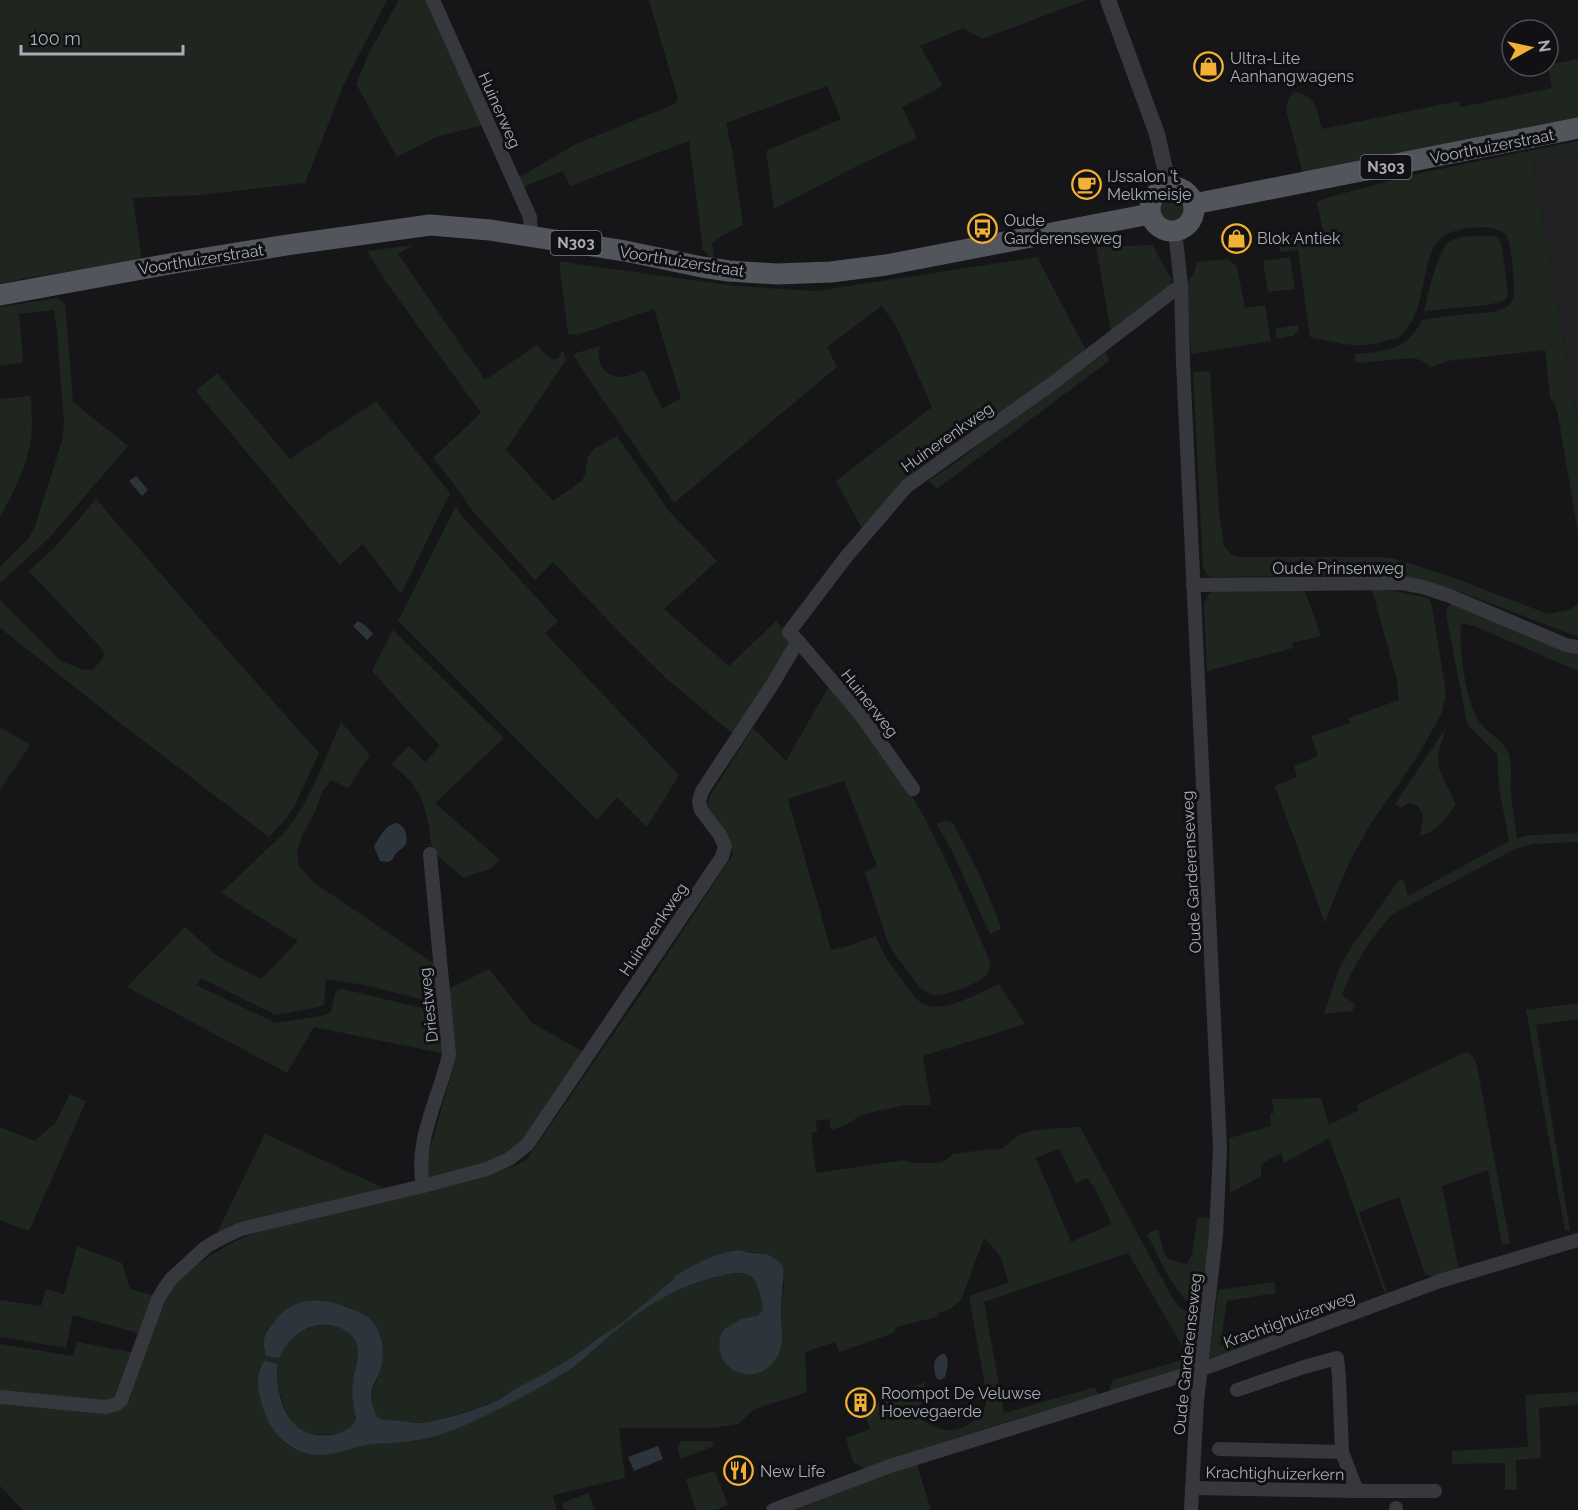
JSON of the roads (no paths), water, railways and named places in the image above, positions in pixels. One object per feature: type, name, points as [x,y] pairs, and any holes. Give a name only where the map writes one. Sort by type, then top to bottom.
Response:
[{"type":"main road","name":"Voorthuizerstraat","points":[[1194,204],[1578,129]]},
{"type":"main road","points":[[1169,186],[1183,189],[1190,195],[1194,204],[1193,219],[1182,229],[1175,231],[1155,224],[1150,214],[1150,203],[1155,194],[1169,186]]},
{"type":"main road","name":"Voorthuizerstraat","points":[[0,295],[186,261],[430,225],[490,230],[729,271],[777,274],[831,272],[886,265],[1150,214]]},
{"type":"street","name":"Huinerweg","points":[[433,0],[530,217],[538,240]]},
{"type":"street","points":[[1108,0],[1157,134],[1169,186]]},
{"type":"street","name":"Oude Garderenseweg","points":[[1175,231],[1181,285],[1220,1148],[1216,1235],[1200,1370],[1191,1510]]},
{"type":"street","name":"Huinerenkweg","points":[[0,1397],[111,1407],[121,1400],[158,1299],[171,1279],[206,1247],[241,1230],[423,1186],[487,1168],[509,1159],[527,1145],[722,857],[725,846],[720,835],[701,810],[699,801],[702,791],[798,641],[789,632],[846,557],[907,486],[1053,383],[1181,285]]},
{"type":"street","name":"Oude Prinsenweg","points":[[1193,585],[1402,583],[1450,596],[1566,645],[1578,647]]},
{"type":"street","name":"Huinerweg","points":[[798,641],[861,715],[913,789]]},
{"type":"street","name":"Driestweg","points":[[423,1186],[420,1172],[423,1140],[449,1055],[430,854]]},
{"type":"street","name":"Krachtighuizerweg","points":[[773,1510],[890,1466],[1200,1370],[1440,1281],[1578,1240]]},
{"type":"street","name":"Krachtighuizerkern","points":[[1237,1390],[1336,1358],[1342,1452],[1357,1491]]},
{"type":"street","name":"Krachtighuizerkern","points":[[1219,1449],[1342,1452]]},
{"type":"street","name":"Krachtighuizerkern","points":[[1192,1488],[1435,1491]]},
{"type":"place","name":"Ultra-Lite Aanhangwagens","points":[[1209,67]]},
{"type":"place","name":"IJssalon 't Melkmeisje","points":[[1086,185]]},
{"type":"place","name":"Oude Garderenseweg","points":[[983,229]]},
{"type":"place","name":"Blok Antiek","points":[[1236,238]]},
{"type":"place","name":"Roompot De Veluwse Hoevegaerde","points":[[860,1402]]},
{"type":"place","name":"New Life","points":[[739,1471]]}]
